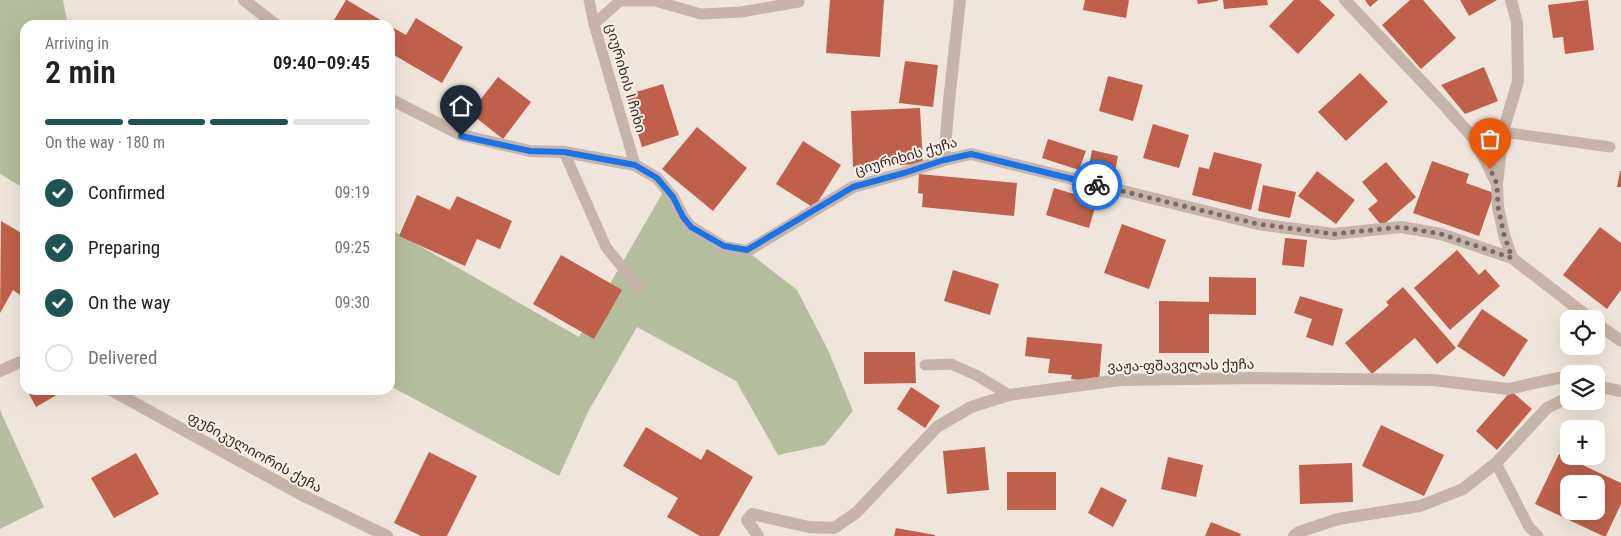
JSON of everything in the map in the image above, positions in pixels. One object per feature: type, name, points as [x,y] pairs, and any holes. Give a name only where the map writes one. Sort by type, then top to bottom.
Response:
[{"type":"street","points":[[244,0],[270,20]]},
{"type":"street","points":[[944,160],[960,0]]},
{"type":"street","points":[[1344,0],[1475,140],[1497,184]]},
{"type":"street","points":[[1511,0],[1517,23],[1518,81],[1503,132],[1497,184],[1498,207],[1504,235],[1512,258],[1579,310]]},
{"type":"street","name":"ციურიხის ქუჩა","points":[[395,102],[461,136],[530,151],[564,152],[635,165],[657,178],[673,197],[683,217],[691,227],[724,246],[747,250],[853,187],[971,154],[1258,224],[1334,234],[1401,227],[1441,234],[1512,258]]},
{"type":"street","points":[[1605,329],[1621,341]]},
{"type":"street","points":[[0,371],[20,362]]},
{"type":"street","name":"ვაჟა-ფშაველას ქუჩა","points":[[758,536],[746,520],[752,514],[810,527],[834,528],[856,513],[937,427],[971,407],[1009,395],[1120,380],[1256,378],[1433,380],[1508,389],[1560,378]]},
{"type":"street","points":[[1605,387],[1621,390]]},
{"type":"street","name":"ფუნიკულიორის ქუჩა","points":[[120,395],[300,494],[387,536]]},
{"type":"street","points":[[1294,536],[1300,532],[1338,519],[1420,506],[1463,489],[1496,463],[1547,408],[1560,402]]},
{"type":"lane","name":"ციურიხის I ჩიხი","points":[[589,0],[594,24],[635,165]]},
{"type":"lane","points":[[594,24],[620,1],[655,1],[701,14],[741,12],[799,2]]},
{"type":"lane","points":[[1503,132],[1610,147]]},
{"type":"lane","points":[[564,152],[606,247],[639,288]]},
{"type":"lane","points":[[925,365],[950,364],[978,376],[1009,395]]},
{"type":"lane","points":[[1496,463],[1529,526],[1538,536]]},
{"type":"green space","points":[[0,0],[63,0],[67,20],[20,20],[20,186],[0,174]]},
{"type":"green space","points":[[665,189],[691,227],[747,251],[797,290],[828,350],[853,411],[825,445],[778,455],[736,381],[637,327],[588,412],[559,476],[395,389],[395,232],[579,337]]},
{"type":"green space","points":[[0,410],[44,507],[0,529]]},
{"type":"building","points":[[347,0],[381,20],[334,20]]},
{"type":"building","points":[[830,0],[884,0],[880,57],[826,53]]},
{"type":"building","points":[[1085,0],[1129,0],[1126,18],[1083,10]]},
{"type":"building","points":[[1197,0],[1218,0],[1218,1],[1198,4]]},
{"type":"building","points":[[1223,0],[1267,0],[1268,5],[1224,9]]},
{"type":"building","points":[[1294,0],[1319,0],[1335,15],[1298,54],[1269,26]]},
{"type":"building","points":[[1365,0],[1378,0],[1370,7]]},
{"type":"building","points":[[1410,0],[1423,0],[1456,38],[1421,69],[1382,25]]},
{"type":"building","points":[[1460,0],[1497,0],[1469,16]]},
{"type":"building","points":[[1588,0],[1594,50],[1565,54],[1563,37],[1553,38],[1548,5]]},
{"type":"building","points":[[416,18],[463,47],[442,83],[395,56],[395,29],[406,35]]},
{"type":"building","points":[[905,61],[938,65],[933,107],[899,103]]},
{"type":"building","points":[[1484,67],[1498,101],[1465,114],[1441,85]]},
{"type":"building","points":[[1360,73],[1388,102],[1346,141],[1318,112]]},
{"type":"building","points":[[1108,76],[1143,85],[1133,121],[1099,111]]},
{"type":"building","points":[[498,77],[531,102],[503,139],[470,113]]},
{"type":"building","points":[[663,84],[679,135],[642,147],[626,95]]},
{"type":"building","points":[[920,108],[923,164],[853,167],[851,111]]},
{"type":"building","points":[[1153,124],[1189,135],[1179,168],[1143,158]]},
{"type":"building","points":[[697,127],[747,168],[713,211],[662,169]]},
{"type":"building","points":[[1048,139],[1086,151],[1079,170],[1042,158]]},
{"type":"building","points":[[803,141],[841,165],[814,208],[776,184]]},
{"type":"building","points":[[1092,150],[1118,156],[1114,177],[1088,171]]},
{"type":"building","points":[[1214,152],[1262,164],[1251,210],[1192,195],[1199,167],[1209,169]]},
{"type":"building","points":[[1432,161],[1469,174],[1466,183],[1494,193],[1479,236],[1413,213]]},
{"type":"building","points":[[1386,162],[1416,197],[1382,226],[1368,209],[1378,201],[1362,182]]},
{"type":"building","points":[[1317,171],[1355,200],[1336,224],[1298,196]]},
{"type":"building","points":[[1620,171],[1621,187],[1617,187]]},
{"type":"building","points":[[919,174],[1017,183],[1014,216],[922,207],[923,194],[918,193]]},
{"type":"building","points":[[1263,185],[1296,192],[1290,218],[1258,211]]},
{"type":"building","points":[[1054,188],[1097,201],[1089,228],[1046,215]]},
{"type":"building","points":[[417,195],[450,210],[457,196],[512,221],[500,249],[477,239],[465,266],[399,236]]},
{"type":"building","points":[[1,221],[20,232],[20,295],[13,290],[0,313]]},
{"type":"building","points":[[1122,224],[1166,240],[1149,289],[1104,273]]},
{"type":"building","points":[[1600,227],[1621,243],[1621,290],[1607,309],[1563,275]]},
{"type":"building","points":[[1285,238],[1307,240],[1304,267],[1282,265]]},
{"type":"building","points":[[1457,250],[1479,275],[1485,269],[1500,286],[1450,330],[1414,288]]},
{"type":"building","points":[[561,255],[622,290],[594,339],[533,304]]},
{"type":"building","points":[[953,270],[999,284],[990,315],[944,301]]},
{"type":"building","points":[[1209,277],[1256,278],[1256,315],[1209,314],[1209,353],[1159,353],[1159,301],[1209,302]]},
{"type":"building","points":[[1403,287],[1456,348],[1437,364],[1415,338],[1372,374],[1345,343],[1389,305],[1386,302]]},
{"type":"building","points":[[1300,296],[1343,309],[1333,346],[1306,337],[1312,319],[1294,313]]},
{"type":"building","points":[[1482,309],[1528,340],[1504,377],[1457,346]]},
{"type":"building","points":[[1027,337],[1102,344],[1099,382],[1071,379],[1072,375],[1048,373],[1050,359],[1025,356]]},
{"type":"building","points":[[864,352],[915,352],[916,383],[864,384]]},
{"type":"building","points":[[911,387],[940,406],[925,428],[897,409]]},
{"type":"building","points":[[1511,391],[1532,409],[1497,450],[1476,431]]},
{"type":"building","points":[[30,395],[56,395],[36,407]]},
{"type":"building","points":[[1381,425],[1444,455],[1424,496],[1362,466]]},
{"type":"building","points":[[646,427],[701,460],[707,449],[753,477],[719,536],[700,536],[667,517],[678,498],[623,466]]},
{"type":"building","points":[[985,447],[989,490],[947,494],[943,451]]},
{"type":"building","points":[[429,452],[477,476],[447,536],[421,536],[394,523]]},
{"type":"building","points":[[136,453],[159,494],[114,518],[91,478]]},
{"type":"building","points":[[1559,454],[1560,465],[1583,465],[1604,475],[1560,475],[1560,516],[1535,504]]},
{"type":"building","points":[[1168,457],[1203,465],[1196,497],[1161,489]]},
{"type":"building","points":[[1352,463],[1353,502],[1300,504],[1299,465]]},
{"type":"building","points":[[1007,472],[1056,472],[1056,510],[1007,510]]},
{"type":"building","points":[[1605,476],[1621,483],[1621,504],[1606,536],[1569,520],[1605,520]]},
{"type":"building","points":[[1101,487],[1127,500],[1113,527],[1088,513]]},
{"type":"building","points":[[1211,522],[1241,534],[1240,536],[1205,536]]},
{"type":"building","points":[[896,528],[935,535],[935,536],[894,536]]},
{"type":"way so far","points":[[1097,185],[1258,224],[1334,234],[1401,227],[1441,234],[1512,258],[1504,235],[1498,207],[1497,184],[1490,169]]},
{"type":"route","points":[[461,136],[530,151],[564,152],[635,165],[657,178],[673,197],[683,217],[691,227],[724,246],[747,250],[853,187],[971,154],[1097,185]]}]
